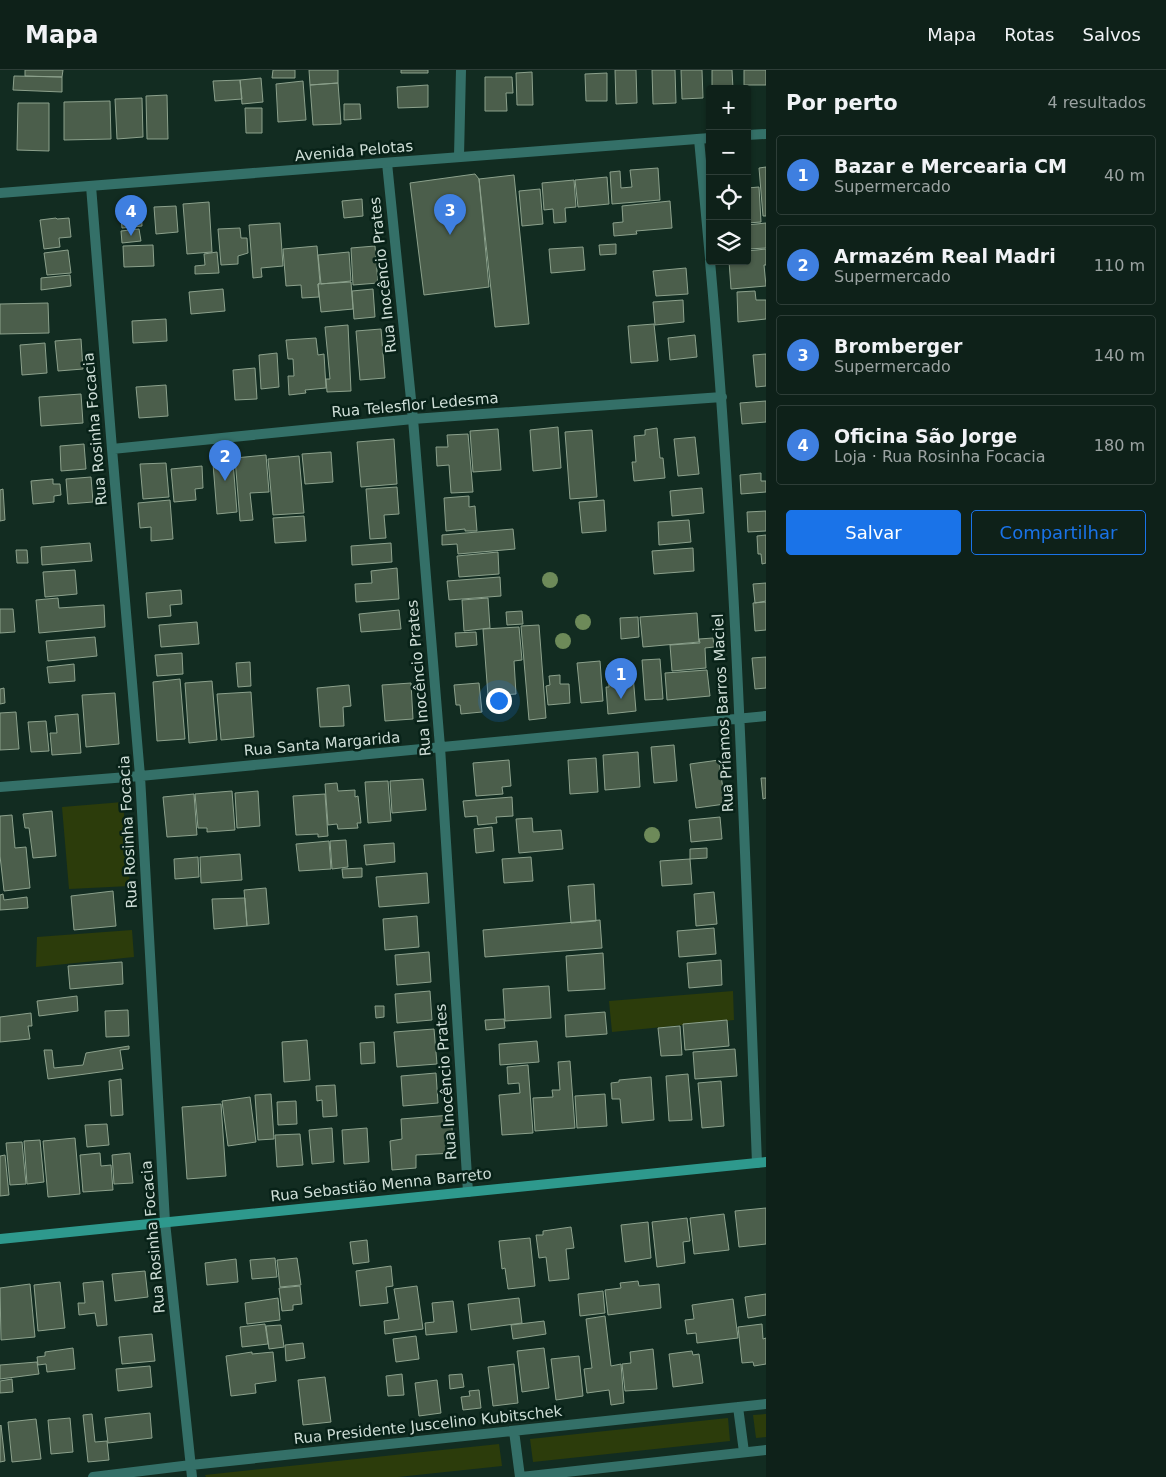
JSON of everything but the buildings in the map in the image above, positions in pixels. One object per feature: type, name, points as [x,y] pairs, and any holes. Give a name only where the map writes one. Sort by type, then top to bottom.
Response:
[{"type":"main road","name":"Rua Sebastião Menna Barreto","points":[[0,1239],[762,1163]]},
{"type":"street","points":[[459,156],[461,70]]},
{"type":"street","points":[[751,136],[766,134]]},
{"type":"street","name":"Avenida Pelotas","points":[[0,193],[704,138]]},
{"type":"street","name":"Rua Príamos Barros Maciel","points":[[704,138],[708,220]]},
{"type":"street","name":"Rua Inocêncio Prates","points":[[387,164],[413,419],[440,747],[468,1192]]},
{"type":"street","name":"Rua Rosinha Focacia","points":[[91,186],[140,776],[165,1222],[192,1477]]},
{"type":"street","name":"Rua Príamos Barros Maciel","points":[[710,265],[722,397],[762,1163]]},
{"type":"street","name":"Rua Telesflor Ledesma","points":[[112,449],[413,419],[722,397]]},
{"type":"street","name":"Rua Santa Margarida","points":[[0,787],[140,776],[766,716]]},
{"type":"street","name":"Rua Presidente Juscelino Kubitschek","points":[[93,1477],[766,1404]]},
{"type":"street","points":[[738,1407],[744,1452]]},
{"type":"street","points":[[514,1431],[520,1477],[766,1450]]},
{"type":"green space","points":[[123,802],[130,886],[69,889],[62,807]]},
{"type":"green space","points":[[132,930],[134,957],[36,967],[37,937]]},
{"type":"green space","points":[[733,991],[734,1020],[612,1032],[609,1001]]},
{"type":"green space","points":[[766,1414],[766,1437],[756,1438],[753,1415]]},
{"type":"green space","points":[[728,1418],[730,1441],[533,1462],[530,1439]]},
{"type":"green space","points":[[499,1444],[502,1466],[398,1477],[206,1477],[205,1475]]},
{"type":"place","name":"Bromberger","points":[[450,235]]},
{"type":"place","name":"Oficina São Jorge","points":[[131,236]]},
{"type":"place","name":"Armazém Real Madri","points":[[225,481]]},
{"type":"place","name":"Bazar e Mercearia CM","points":[[621,699]]}]
